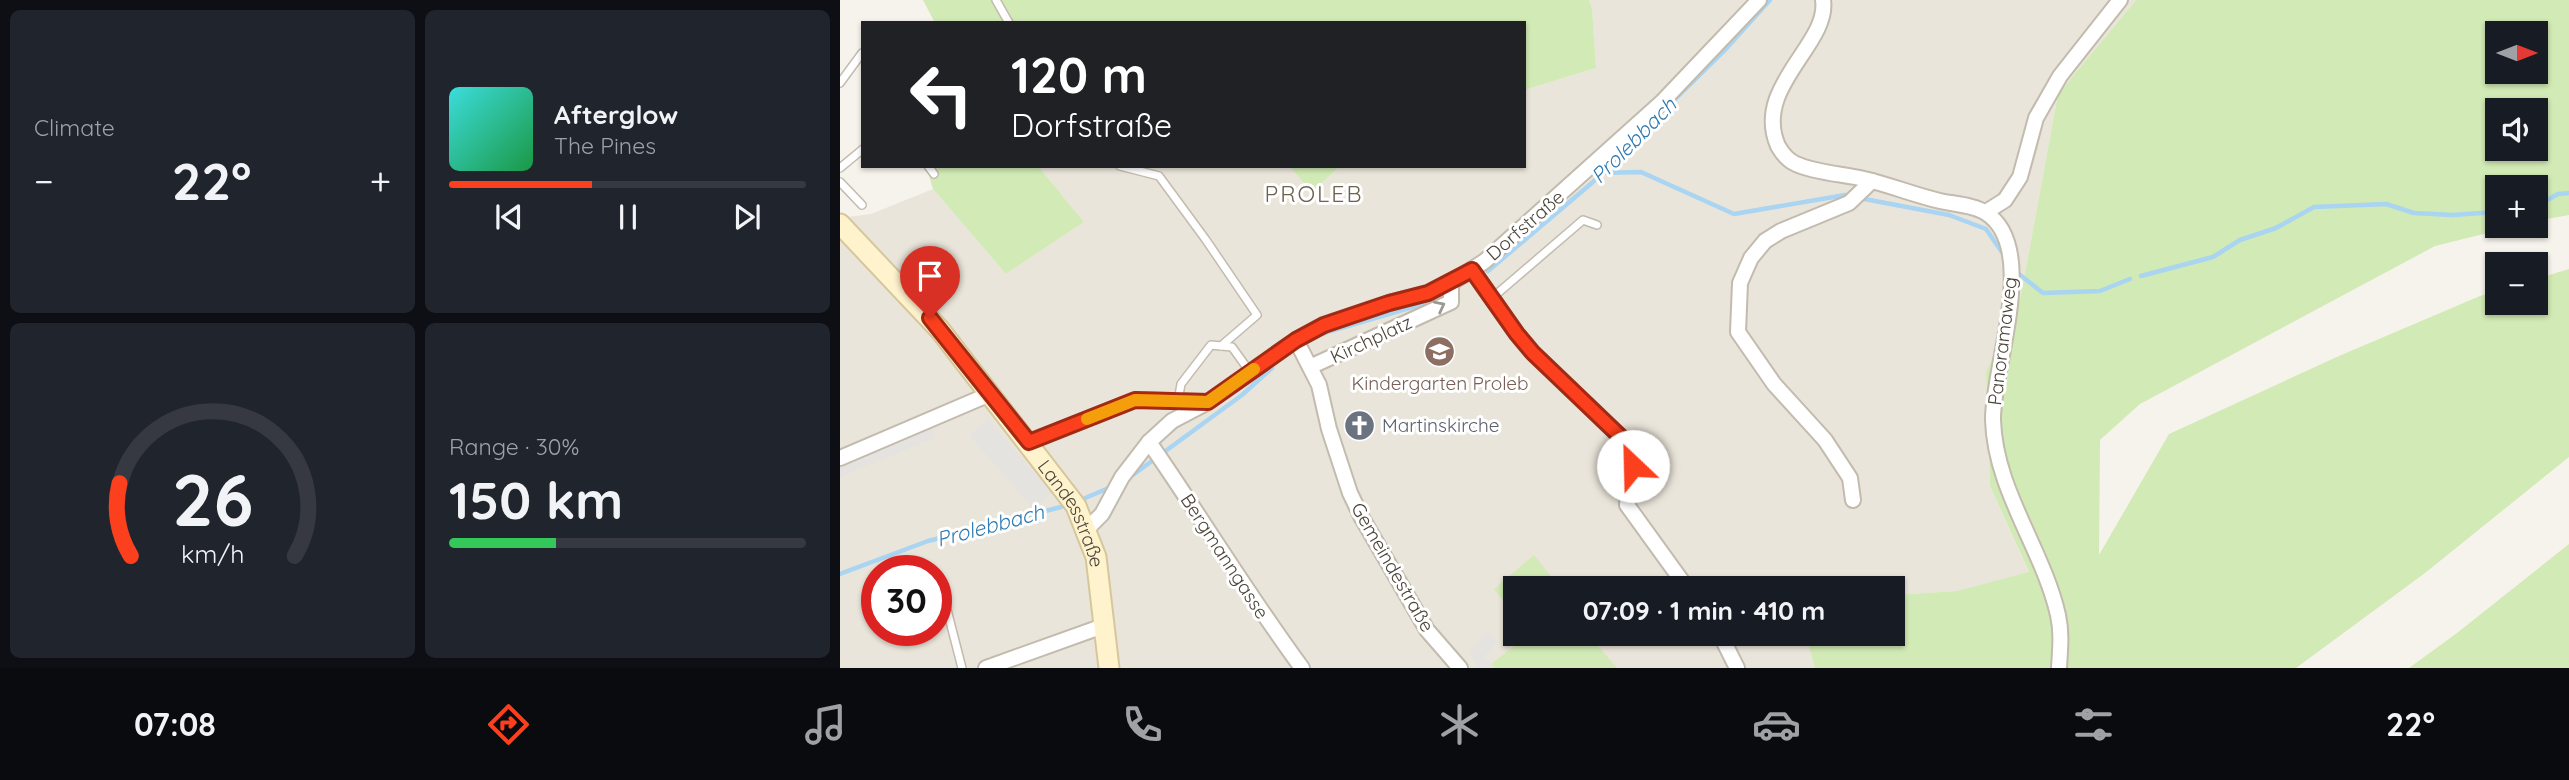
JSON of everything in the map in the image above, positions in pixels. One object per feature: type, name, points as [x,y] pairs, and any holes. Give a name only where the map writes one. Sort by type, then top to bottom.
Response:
[{"type":"main road","name":"Landesstraße","points":[[840,225],[919,305],[1062,485],[1087,528],[1096,557],[1109,668]]},
{"type":"street","name":"Dorfstraße","points":[[1087,528],[1102,514],[1119,484],[1157,453],[1172,421],[1208,402],[1324,325],[1428,293],[1451,283],[1494,253],[1662,102],[1759,0]]},
{"type":"street","points":[[1823,0],[1819,26],[1782,86],[1775,107],[1773,126],[1778,146],[1787,158],[1797,164],[1869,184],[1986,212],[2005,200],[2020,177],[2036,117],[2060,76],[2120,0]]},
{"type":"street","points":[[1853,500],[1850,478],[1825,440],[1774,384],[1738,332],[1740,282],[1751,258],[1765,242],[1782,231],[1849,203],[1869,184]]},
{"type":"street","name":"Panoramaweg","points":[[1986,212],[2008,240],[2011,274],[2010,308],[1994,391],[1995,447],[2004,477],[2054,599],[2061,644],[2059,668]]},
{"type":"street","points":[[1472,270],[1533,353],[1627,443],[1633,453],[1627,505],[1678,576]]},
{"type":"street","name":"Kirchplatz","points":[[1312,366],[1451,302],[1451,283]]},
{"type":"street","name":"Gemeindestraße","points":[[1299,344],[1320,385],[1329,429],[1350,493],[1362,518],[1427,630],[1460,668]]},
{"type":"street","points":[[840,458],[990,394]]},
{"type":"street","points":[[1029,442],[1135,400],[1208,402]]},
{"type":"street","name":"Bergmanngasse","points":[[1157,453],[1206,524],[1263,615],[1302,668]]},
{"type":"street","points":[[986,668],[1106,625]]},
{"type":"street","points":[[1726,646],[1737,668]]},
{"type":"lane","points":[[996,0],[1008,21]]},
{"type":"lane","points":[[840,83],[861,54]]},
{"type":"lane","points":[[840,168],[861,151]]},
{"type":"lane","points":[[930,168],[934,174]]},
{"type":"lane","points":[[1128,168],[1159,176],[1257,315],[1221,346]]},
{"type":"lane","points":[[840,182],[862,205]]},
{"type":"lane","points":[[1492,298],[1583,220],[1597,225]]},
{"type":"lane","points":[[1178,401],[1181,384],[1211,345],[1232,347],[1250,372]]},
{"type":"lane","points":[[952,631],[962,668]]},
{"type":"shaded area","points":[[1589,0],[2136,0],[2058,94],[2021,295],[1986,372],[1990,486],[2029,573],[1957,591],[1905,594],[1905,576],[1503,576],[1503,646],[1809,646],[1815,668],[840,668],[840,218],[871,214],[933,189],[1006,274],[1084,222],[1040,168],[1291,168],[1312,192],[1338,168],[1526,168],[1526,89],[1596,68],[1592,8]]},
{"type":"shaded area","points":[[988,419],[1052,493],[1033,509],[969,435]]},
{"type":"shaded area","points":[[931,427],[935,438],[840,477],[840,465]]},
{"type":"shaded area","points":[[1487,632],[1497,642],[1485,656],[1494,668],[1478,668],[1470,652]]},
{"type":"green space","points":[[923,0],[1589,0],[1592,8],[1596,68],[1526,89],[1526,21],[934,21]]},
{"type":"green space","points":[[2136,0],[2569,0],[2569,215],[2548,219],[2548,175],[2485,175],[2485,234],[2435,246],[2140,404],[2100,440],[2099,555],[2169,434],[2339,356],[2480,296],[2485,295],[2485,315],[2548,315],[2548,275],[2569,269],[2569,457],[2425,573],[2296,668],[1815,668],[1809,646],[1905,646],[1905,594],[1957,591],[2029,572],[1990,486],[1986,372],[2021,295],[2058,94]]},
{"type":"green space","points":[[927,168],[1040,168],[1084,222],[1006,274],[933,189]]},
{"type":"green space","points":[[1291,168],[1338,168],[1312,192]]},
{"type":"green space","points":[[2569,544],[2569,668],[2409,668],[2457,633]]},
{"type":"green space","points":[[1534,555],[1551,576],[1509,576]]},
{"type":"green space","points":[[1503,581],[1503,601],[1494,589]]},
{"type":"green space","points":[[1514,646],[1598,646],[1617,668],[1494,668],[1491,664]]},
{"type":"waterway","name":"Prolebbach","points":[[1666,108],[1724,51],[1770,0]]},
{"type":"waterway","name":"Prolebbach","points":[[1488,271],[1593,182],[1659,114]]},
{"type":"waterway","points":[[1601,173],[1641,172],[1734,214],[1845,195],[1850,197]]},
{"type":"waterway","points":[[2548,199],[2558,194],[2569,193]]},
{"type":"waterway","points":[[1859,198],[1949,215],[1986,229],[2006,258]]},
{"type":"waterway","points":[[2141,276],[2213,257],[2240,240],[2276,228],[2314,207],[2386,204],[2414,213],[2452,215],[2485,213]]},
{"type":"waterway","points":[[2015,271],[2043,293],[2100,291],[2130,279]]},
{"type":"waterway","name":"Prolebbach","points":[[1317,335],[1440,299]]},
{"type":"waterway","name":"Prolebbach","points":[[1126,480],[1242,395],[1272,368]]},
{"type":"waterway","name":"Prolebbach","points":[[1083,499],[1111,487]]},
{"type":"waterway","name":"Prolebbach","points":[[840,574],[928,541],[1061,507]]},
{"type":"slow traffic","points":[[1087,419],[1135,400],[1208,402],[1254,369]]},
{"type":"place","name":"Kindergarten Proleb","points":[[1440,352]]},
{"type":"place","name":"Martinskirche","points":[[1359,425]]},
{"type":"district","name":"PROLEB","points":[[1314,193]]},
{"type":"route","points":[[930,318],[1029,442],[1135,400],[1208,402],[1296,340],[1324,325],[1428,293],[1472,270],[1533,353],[1627,443],[1633,453],[1633,466]]}]
